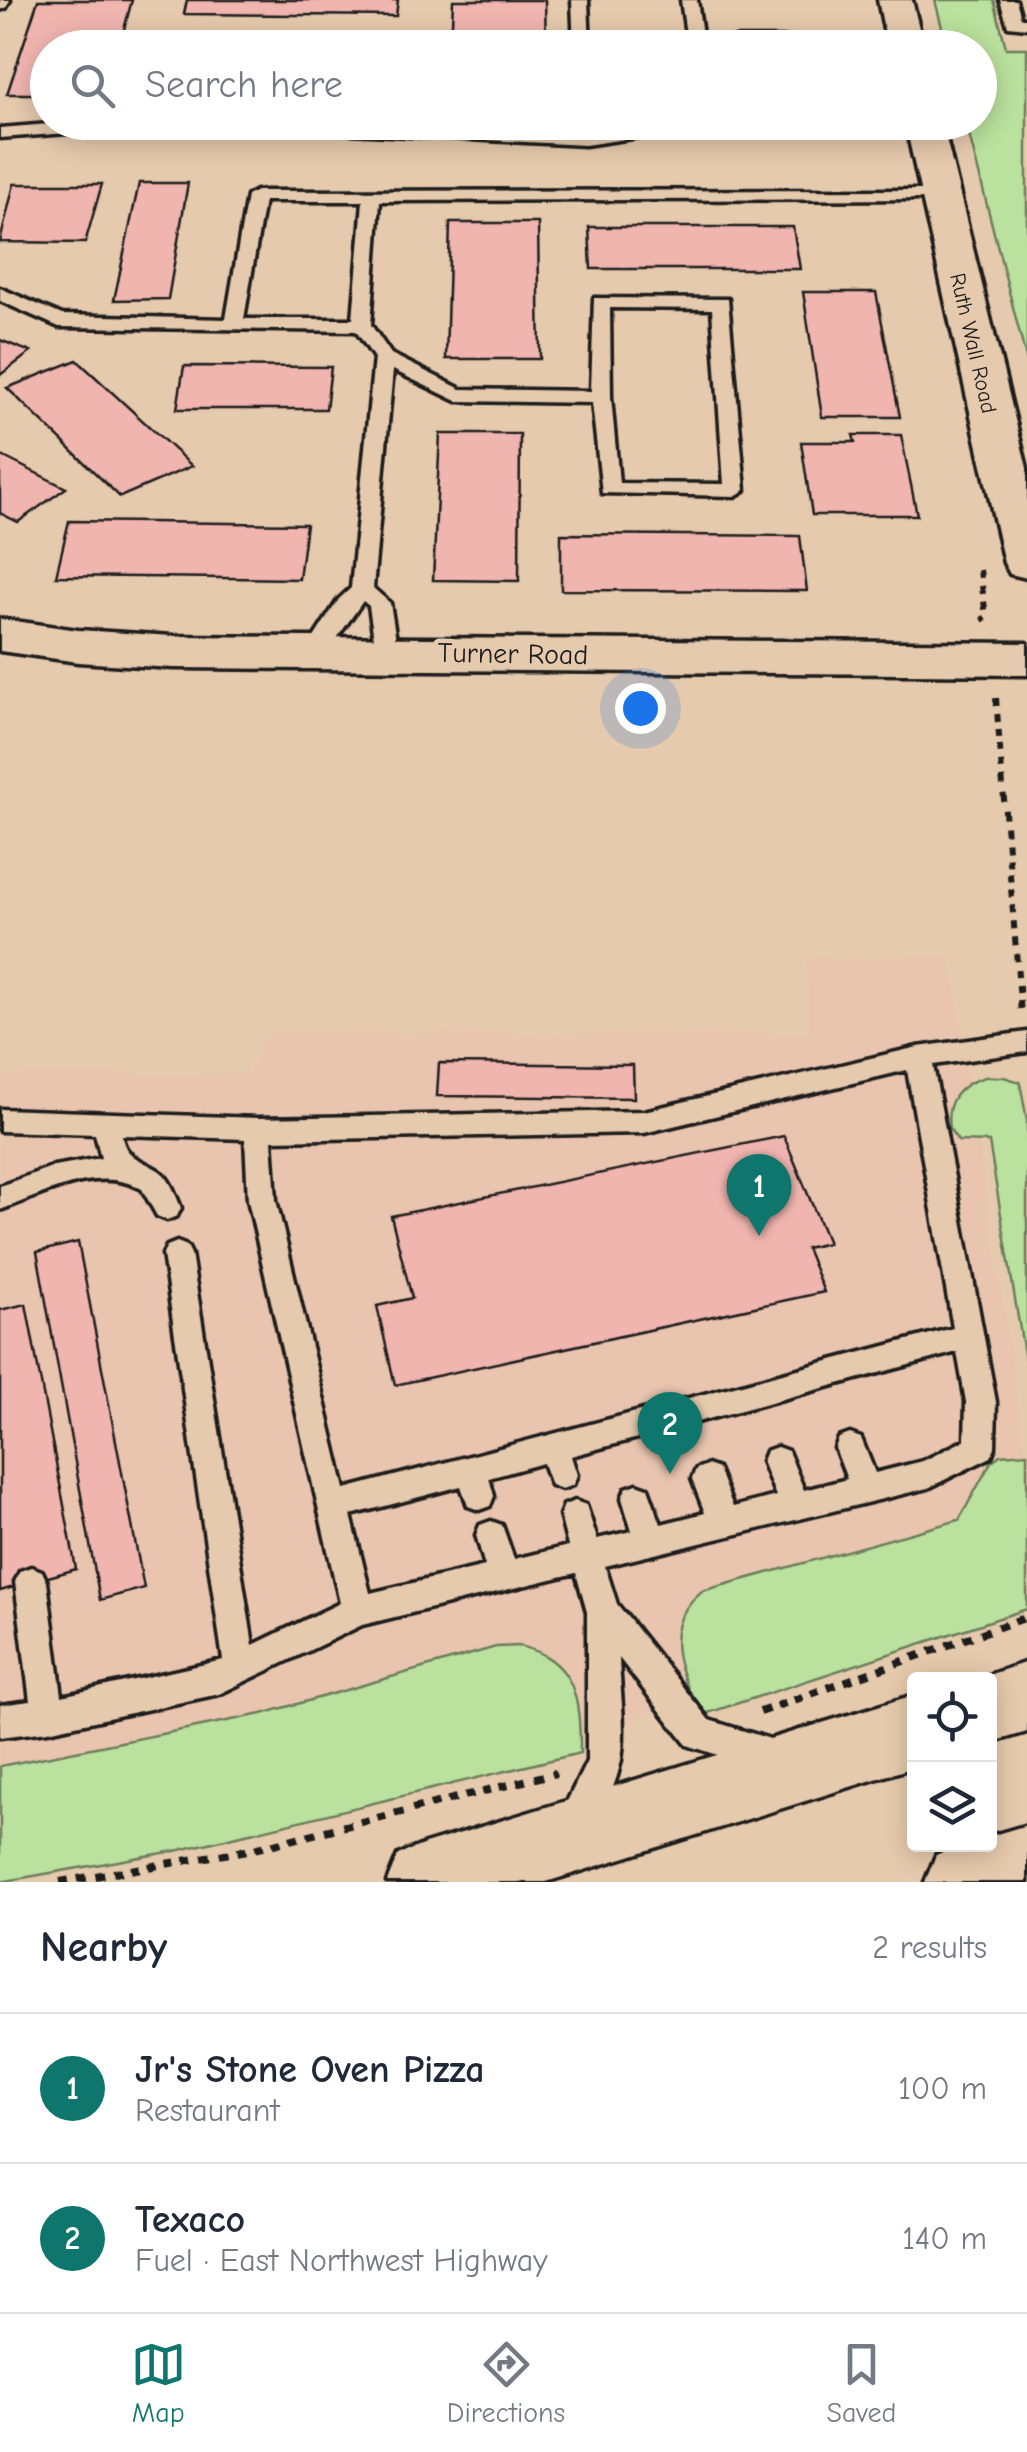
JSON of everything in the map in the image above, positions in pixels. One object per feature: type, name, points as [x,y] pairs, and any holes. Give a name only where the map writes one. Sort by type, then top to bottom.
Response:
[{"type":"main road","points":[[895,0],[902,30]]},
{"type":"main road","name":"Ruth Wall Road","points":[[927,140],[1027,562]]},
{"type":"main road","name":"Turner Road","points":[[0,635],[78,646],[173,652],[1008,660]]},
{"type":"main road","points":[[997,1706],[1027,1696]]},
{"type":"main road","points":[[425,1882],[907,1733]]},
{"type":"main road","points":[[964,1882],[1027,1863]]},
{"type":"lane","points":[[580,0],[581,30]]},
{"type":"lane","points":[[689,0],[693,30]]},
{"type":"lane","points":[[1008,0],[1014,23],[1027,23]]},
{"type":"lane","points":[[0,133],[30,131]]},
{"type":"lane","points":[[234,326],[256,196],[940,196]]},
{"type":"lane","points":[[372,196],[362,326],[384,358],[457,396],[600,397]]},
{"type":"lane","points":[[0,294],[59,321],[362,326]]},
{"type":"lane","points":[[600,302],[721,303],[735,490],[609,490],[600,397],[600,302]]},
{"type":"lane","points":[[316,654],[346,604],[362,590],[384,358]]},
{"type":"lane","points":[[362,590],[380,606],[387,652]]},
{"type":"lane","points":[[0,1120],[258,1129],[644,1122],[918,1058],[1025,1043]]},
{"type":"lane","points":[[0,1721],[48,1715],[219,1678],[358,1611],[928,1474],[980,1447],[981,1402],[918,1058]]},
{"type":"lane","points":[[108,1124],[110,1150],[130,1170],[153,1181],[167,1208]]},
{"type":"lane","points":[[258,1129],[262,1200],[358,1611]]},
{"type":"lane","points":[[0,1199],[26,1184],[61,1176],[130,1170]]},
{"type":"lane","points":[[177,1254],[240,1668]]},
{"type":"lane","points":[[333,1506],[475,1482],[558,1461],[826,1387],[969,1336]]},
{"type":"lane","points":[[850,1448],[866,1489]]},
{"type":"lane","points":[[778,1461],[795,1506]]},
{"type":"lane","points":[[707,1479],[724,1524]]},
{"type":"lane","points":[[637,1498],[651,1540]]},
{"type":"lane","points":[[559,1842],[586,1805],[604,1761],[603,1612],[575,1515]]},
{"type":"lane","points":[[491,1536],[504,1576]]},
{"type":"lane","points":[[32,1582],[48,1715]]},
{"type":"lane","points":[[603,1612],[699,1733],[725,1744],[810,1764]]},
{"type":"path","points":[[978,562],[986,601],[986,617],[978,622],[1008,660],[1011,845],[1025,1043]]},
{"type":"path","points":[[699,1733],[1027,1617]]},
{"type":"path","points":[[60,1882],[254,1849],[604,1761]]},
{"type":"shaded area","points":[[950,957],[1027,1466],[1027,1591],[333,1813],[0,1871],[0,1074],[248,1075],[266,1034],[811,1034],[807,959]]},
{"type":"green space","points":[[935,0],[994,0],[1006,48],[1027,48],[1027,362],[970,140],[997,140],[997,30],[943,30]]},
{"type":"green space","points":[[985,1077],[1020,1082],[1027,1121],[1027,1372],[989,1142],[958,1141],[949,1128],[949,1110],[956,1095],[968,1084]]},
{"type":"green space","points":[[1027,1453],[1027,1609],[708,1713],[699,1711],[684,1680],[676,1648],[681,1618],[702,1591],[959,1520],[991,1462],[1000,1455]]},
{"type":"green space","points":[[519,1646],[538,1652],[564,1672],[576,1700],[580,1753],[180,1850],[0,1882],[0,1766],[262,1714],[496,1647]]},
{"type":"building","points":[[38,0],[132,0],[124,30],[30,30],[30,94],[7,94]]},
{"type":"building","points":[[187,0],[398,0],[396,16],[184,14]]},
{"type":"building","points":[[453,0],[545,0],[546,30],[452,30]]},
{"type":"building","points":[[139,183],[188,183],[168,299],[114,300]]},
{"type":"building","points":[[14,184],[102,184],[85,243],[0,242]]},
{"type":"building","points":[[450,223],[538,223],[540,359],[446,359]]},
{"type":"building","points":[[589,227],[793,227],[800,269],[591,269]]},
{"type":"building","points":[[803,292],[876,292],[900,417],[822,417]]},
{"type":"building","points":[[0,340],[31,352],[0,375]]},
{"type":"building","points":[[77,360],[192,466],[120,497],[7,388]]},
{"type":"building","points":[[184,366],[331,367],[326,409],[177,409]]},
{"type":"building","points":[[440,434],[520,434],[519,581],[433,580]]},
{"type":"building","points":[[853,435],[901,435],[917,515],[812,515],[801,442],[855,442]]},
{"type":"building","points":[[0,455],[66,488],[18,522],[0,513]]},
{"type":"building","points":[[69,521],[306,524],[299,579],[56,576]]},
{"type":"building","points":[[561,534],[800,536],[807,591],[561,590]]},
{"type":"building","points":[[439,1063],[633,1065],[634,1098],[437,1096]]},
{"type":"building","points":[[784,1136],[828,1243],[806,1248],[824,1292],[395,1385],[377,1306],[412,1298],[391,1216]]},
{"type":"building","points":[[78,1242],[144,1588],[100,1600],[37,1252]]},
{"type":"building","points":[[26,1304],[76,1569],[0,1591],[0,1310]]},
{"type":"place","name":"Jr's Stone Oven Pizza","points":[[759,1236]]},
{"type":"place","name":"Texaco","points":[[670,1474]]}]
